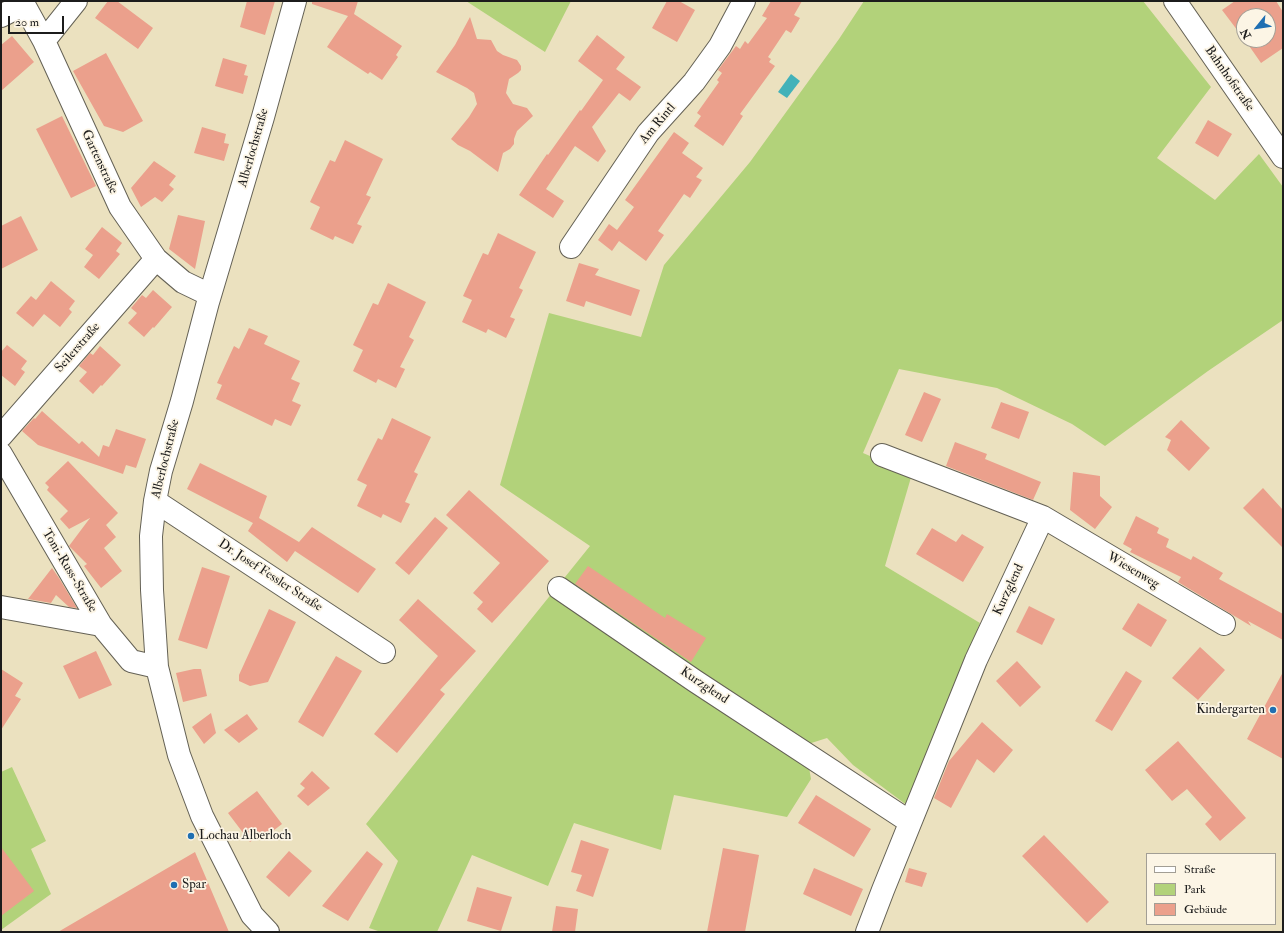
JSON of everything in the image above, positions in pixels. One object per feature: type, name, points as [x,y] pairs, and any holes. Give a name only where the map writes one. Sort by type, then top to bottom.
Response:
[{"type":"street","points":[[44,41],[76,1]]},
{"type":"street","name":"Alberlochstraße","points":[[268,932],[254,923],[240,888],[202,816],[179,755],[157,667],[151,536],[155,501],[161,471],[182,401],[210,294],[263,117],[295,1]]},
{"type":"street","name":"Am Rintl","points":[[571,247],[648,134],[694,82],[717,50],[744,1]]},
{"type":"street","name":"Bahnhofstraße","points":[[1175,1],[1283,157]]},
{"type":"street","points":[[1,16],[23,3]]},
{"type":"street","name":"Gartenstraße","points":[[23,3],[44,41],[120,207],[156,259],[183,282],[210,294]]},
{"type":"street","name":"Seilerstraße","points":[[1,436],[156,259]]},
{"type":"street","name":"Toni-Russ-Straße","points":[[1,454],[101,625],[132,661],[157,667]]},
{"type":"street","points":[[882,455],[1043,517]]},
{"type":"street","name":"Dr. Josef Fessler Straße","points":[[155,501],[384,652]]},
{"type":"street","name":"Wiesenweg","points":[[1043,517],[1224,624]]},
{"type":"street","name":"Kurzglend","points":[[867,932],[976,660],[1043,517]]},
{"type":"street","name":"Kurzglend","points":[[560,588],[695,681],[910,822]]},
{"type":"street","points":[[1,607],[101,625]]},
{"type":"green space","points":[[466,1],[571,1],[545,52]]},
{"type":"green space","points":[[864,1],[1143,1],[1211,87],[1157,158],[1215,200],[1259,154],[1283,187],[1283,320],[1208,371],[1105,446],[1072,424],[997,388],[899,369],[863,453],[912,474],[885,566],[980,623],[908,806],[853,765],[827,738],[805,745],[811,779],[787,817],[674,795],[661,850],[574,823],[548,886],[472,855],[437,932],[381,932],[369,928],[398,861],[366,824],[590,546],[500,485],[549,313],[641,337],[664,265],[750,162],[839,39]]},
{"type":"green space","points":[[12,767],[46,841],[31,849],[51,894],[1,930],[1,772]]},
{"type":"water","points":[[791,74],[800,81],[787,98],[778,92]]},
{"type":"building","points":[[108,1],[117,1],[153,28],[138,49],[95,18]]},
{"type":"building","points":[[247,1],[275,1],[265,35],[240,27]]},
{"type":"building","points":[[312,1],[358,1],[354,14],[402,46],[396,55],[398,57],[382,80],[370,72],[368,74],[327,47],[348,16],[312,4]]},
{"type":"building","points":[[667,1],[679,1],[695,10],[677,42],[652,28]]},
{"type":"building","points":[[771,1],[802,1],[794,15],[800,18],[791,33],[786,30],[768,57],[771,59],[769,62],[775,66],[740,114],[743,116],[723,146],[694,126],[701,116],[697,113],[719,82],[717,80],[722,73],[718,70],[736,46],[740,49],[745,41],[748,44],[767,18],[762,16]]},
{"type":"building","points":[[1235,1],[1276,1],[1283,12],[1283,48],[1261,63],[1251,48],[1276,48],[1276,8],[1236,8],[1236,28],[1222,10]]},
{"type":"building","points":[[470,17],[477,39],[491,40],[497,51],[517,60],[521,66],[521,70],[509,79],[506,93],[513,104],[527,108],[533,116],[517,131],[514,144],[510,149],[503,153],[498,172],[451,139],[469,117],[477,104],[474,93],[436,72],[455,45]]},
{"type":"building","points":[[597,35],[625,57],[616,69],[641,87],[630,101],[619,93],[592,127],[606,151],[598,162],[575,146],[546,189],[564,201],[553,218],[519,195],[547,154],[548,155],[603,80],[578,61]]},
{"type":"building","points":[[12,36],[34,62],[1,91],[1,45]]},
{"type":"building","points":[[106,53],[143,121],[123,132],[104,126],[73,71]]},
{"type":"building","points":[[223,58],[247,65],[244,75],[248,76],[243,94],[215,86]]},
{"type":"building","points":[[62,116],[96,186],[71,198],[36,129]]},
{"type":"building","points":[[1208,120],[1232,134],[1218,157],[1195,143]]},
{"type":"building","points":[[202,127],[226,134],[224,143],[229,144],[224,161],[194,153]]},
{"type":"building","points":[[674,132],[689,143],[682,153],[703,168],[696,177],[702,180],[690,198],[684,194],[658,231],[664,235],[646,261],[619,241],[612,251],[598,240],[609,224],[617,230],[634,207],[625,200]]},
{"type":"building","points":[[345,140],[383,159],[366,195],[371,197],[357,224],[362,226],[353,244],[335,236],[333,240],[310,229],[320,207],[310,202],[330,160],[335,162]]},
{"type":"building","points":[[154,161],[176,176],[169,185],[174,189],[162,202],[155,197],[141,207],[131,188]]},
{"type":"building","points":[[178,215],[205,221],[195,269],[169,249]]},
{"type":"building","points":[[21,216],[38,250],[1,269],[1,226]]},
{"type":"building","points":[[102,227],[122,243],[116,251],[120,254],[99,279],[84,267],[93,255],[85,249]]},
{"type":"building","points":[[498,233],[536,252],[519,288],[523,290],[510,317],[515,319],[506,338],[488,329],[486,333],[462,322],[472,300],[463,296],[483,253],[488,255]]},
{"type":"building","points":[[579,263],[599,269],[595,275],[640,290],[631,316],[586,301],[584,307],[566,301]]},
{"type":"building","points":[[51,281],[75,301],[69,309],[72,312],[60,327],[44,314],[33,327],[16,313],[31,296],[36,300]]},
{"type":"building","points":[[388,283],[426,302],[409,337],[414,340],[400,367],[405,369],[396,388],[378,379],[376,383],[353,371],[363,350],[353,345],[373,303],[378,305]]},
{"type":"building","points":[[153,290],[172,307],[144,337],[128,323],[137,313],[131,308],[142,295],[146,298]]},
{"type":"building","points":[[249,328],[268,336],[264,344],[300,361],[291,379],[300,383],[292,401],[301,405],[291,426],[275,419],[272,426],[216,399],[222,385],[217,383],[234,346],[239,349]]},
{"type":"building","points":[[7,345],[27,361],[21,369],[25,372],[15,386],[1,375],[1,352]]},
{"type":"building","points":[[100,346],[121,365],[93,394],[79,381],[87,372],[79,366],[90,353],[93,355]]},
{"type":"building","points":[[924,392],[941,399],[922,442],[905,435]]},
{"type":"building","points":[[1001,402],[1029,412],[1019,439],[991,428]]},
{"type":"building","points":[[42,411],[79,444],[82,441],[99,457],[103,445],[109,447],[116,429],[146,439],[136,468],[126,465],[123,474],[38,445],[22,431]]},
{"type":"building","points":[[392,418],[431,437],[414,472],[418,474],[405,502],[410,504],[401,523],[383,514],[381,518],[357,506],[367,485],[357,480],[378,438],[382,440]]},
{"type":"building","points":[[1181,420],[1210,448],[1189,471],[1167,450],[1171,440],[1165,437]]},
{"type":"building","points":[[955,442],[987,454],[985,459],[1041,482],[1033,500],[946,466]]},
{"type":"building","points":[[68,461],[118,513],[106,525],[116,537],[104,548],[122,571],[101,588],[84,566],[87,564],[69,546],[90,518],[69,529],[60,519],[68,511],[47,490],[49,487],[45,483]]},
{"type":"building","points":[[200,463],[267,496],[259,518],[299,542],[312,527],[376,569],[358,593],[295,551],[287,562],[248,531],[253,523],[187,489]]},
{"type":"building","points":[[1073,472],[1100,476],[1100,496],[1112,507],[1095,529],[1070,510]]},
{"type":"building","points":[[1263,488],[1283,510],[1283,548],[1243,508]]},
{"type":"building","points":[[469,490],[549,561],[492,623],[477,609],[483,602],[473,593],[500,563],[446,515]]},
{"type":"building","points":[[1136,516],[1159,528],[1157,533],[1169,539],[1166,547],[1191,560],[1193,556],[1223,573],[1219,579],[1283,614],[1283,640],[1248,621],[1251,626],[1178,582],[1181,577],[1130,552],[1132,549],[1123,544]]},
{"type":"building","points":[[435,517],[448,528],[409,575],[395,563]]},
{"type":"building","points":[[932,528],[956,542],[962,534],[984,547],[963,582],[916,554]]},
{"type":"building","points":[[588,566],[665,618],[667,614],[706,638],[691,662],[575,584]]},
{"type":"building","points":[[202,567],[230,576],[207,649],[178,640]]},
{"type":"building","points":[[52,568],[77,608],[69,607],[56,595],[51,603],[28,599]]},
{"type":"building","points":[[418,599],[476,651],[440,690],[445,694],[397,753],[374,734],[438,656],[399,620]]},
{"type":"building","points":[[1138,603],[1167,620],[1151,647],[1122,629]]},
{"type":"building","points":[[1029,606],[1055,619],[1042,645],[1016,632]]},
{"type":"building","points":[[269,609],[296,622],[268,682],[250,686],[239,681],[239,675]]},
{"type":"building","points":[[1200,647],[1225,670],[1198,700],[1172,678]]},
{"type":"building","points":[[96,651],[112,685],[79,699],[63,666]]},
{"type":"building","points":[[336,656],[362,671],[323,737],[298,722]]},
{"type":"building","points":[[1017,661],[1041,687],[1020,707],[996,681]]},
{"type":"building","points":[[1,669],[23,683],[15,696],[21,699],[1,730]]},
{"type":"building","points":[[201,669],[207,696],[183,702],[176,673]]},
{"type":"building","points":[[1126,671],[1142,681],[1112,731],[1095,721]]},
{"type":"building","name":"Kindergarten","points":[[1283,672],[1283,759],[1247,739]]},
{"type":"building","points":[[211,713],[216,733],[204,744],[192,727]]},
{"type":"building","points":[[247,714],[258,729],[239,743],[224,730]]},
{"type":"building","points":[[982,722],[1013,750],[994,773],[977,759],[951,808],[934,798],[949,761]]},
{"type":"building","points":[[1178,741],[1246,818],[1220,841],[1205,824],[1212,817],[1187,789],[1172,801],[1145,770]]},
{"type":"building","points":[[312,771],[330,788],[308,806],[297,796],[305,788],[300,784]]},
{"type":"building","points":[[257,791],[282,824],[261,840],[258,836],[250,842],[228,813]]},
{"type":"building","points":[[816,795],[871,829],[854,857],[798,823]]},
{"type":"building","points":[[1044,835],[1109,902],[1087,923],[1022,856]]},
{"type":"building","points":[[581,840],[609,849],[593,897],[576,891],[582,875],[571,872]]},
{"type":"building","points":[[1,847],[34,891],[1,916]]},
{"type":"building","points":[[723,848],[759,855],[745,932],[707,932]]},
{"type":"building","points":[[289,851],[312,871],[289,897],[266,877]]},
{"type":"building","points":[[367,851],[383,864],[348,921],[322,906]]},
{"type":"building","name":"Spar","points":[[195,852],[229,932],[58,932]]},
{"type":"building","points":[[814,868],[863,889],[851,916],[803,894]]},
{"type":"building","points":[[909,868],[927,873],[922,887],[905,882]]},
{"type":"building","points":[[477,887],[512,897],[501,931],[467,921]]},
{"type":"building","points":[[556,906],[578,909],[575,932],[552,932]]},
{"type":"place","name":"Kindergarten","points":[[1273,710]]},
{"type":"place","name":"Lochau Alberloch","points":[[191,836]]},
{"type":"place","name":"Spar","points":[[174,885]]}]
